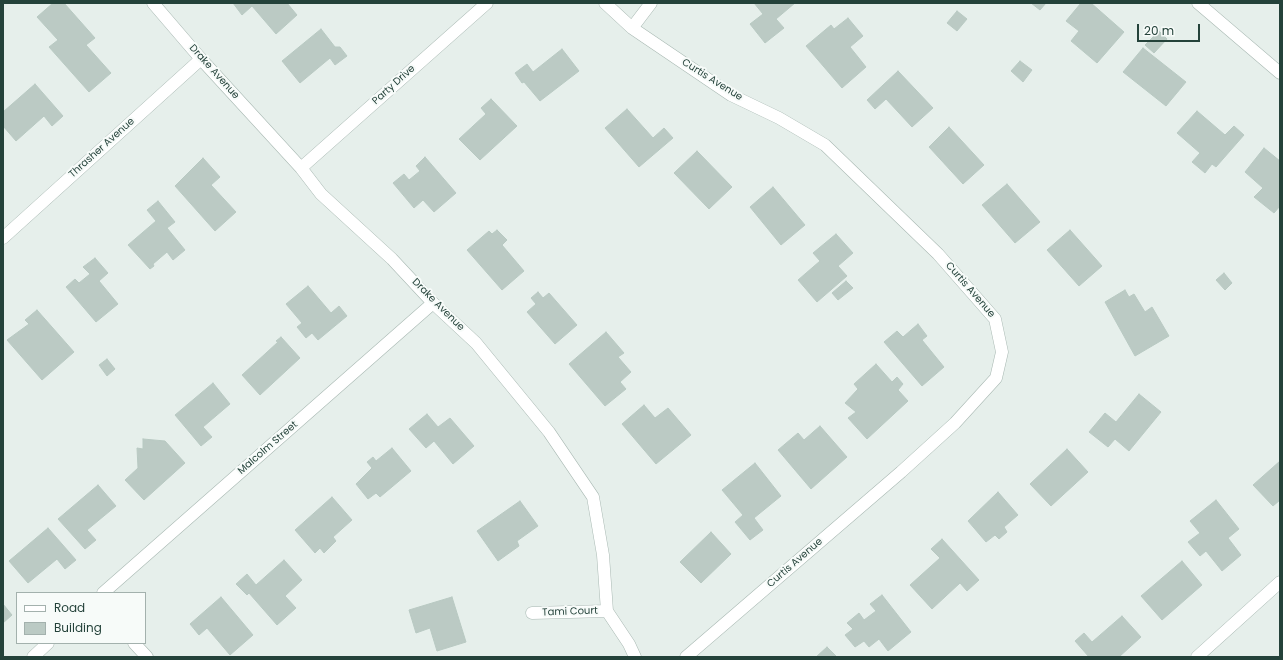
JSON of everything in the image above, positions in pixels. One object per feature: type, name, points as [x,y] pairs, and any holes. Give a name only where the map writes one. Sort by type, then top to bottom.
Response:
[{"type":"street","name":"Drake Avenue","points":[[153,3],[201,59],[301,168],[321,194],[392,259],[433,303],[476,343],[549,432],[593,497],[603,555],[607,611],[629,644],[635,657]]},
{"type":"street","name":"Party Drive","points":[[301,168],[487,3]]},
{"type":"street","name":"Curtis Avenue","points":[[605,3],[632,28],[731,94],[780,118],[825,145],[938,254],[995,319],[1002,352],[996,378],[955,422],[901,472],[686,657]]},
{"type":"street","points":[[632,28],[651,3]]},
{"type":"street","points":[[1198,3],[1280,73]]},
{"type":"street","name":"Thrasher Avenue","points":[[3,238],[201,59]]},
{"type":"street","name":"Malcolm Street","points":[[104,592],[433,303]]},
{"type":"street","points":[[1197,657],[1280,582]]},
{"type":"street","name":"Tami Court","points":[[532,614],[607,611]]},
{"type":"street","points":[[33,657],[47,644]]},
{"type":"street","points":[[135,644],[146,657]]},
{"type":"building","points":[[53,3],[64,3],[95,38],[86,45],[111,73],[89,92],[49,47],[58,40],[37,17]]},
{"type":"building","points":[[233,3],[287,3],[297,15],[276,34],[252,6],[242,15]]},
{"type":"building","points":[[754,3],[795,3],[776,19],[784,28],[765,43],[750,24],[763,14]]},
{"type":"building","points":[[1031,3],[1046,3],[1040,10]]},
{"type":"building","points":[[1081,3],[1091,3],[1124,32],[1097,63],[1071,41],[1079,31],[1066,21]]},
{"type":"building","points":[[957,11],[967,19],[957,31],[947,23]]},
{"type":"building","points":[[848,18],[863,36],[850,47],[866,67],[842,88],[806,46],[831,25],[834,29]]},
{"type":"building","points":[[321,29],[335,47],[340,47],[347,56],[335,65],[330,58],[300,83],[282,61]]},
{"type":"building","points":[[1159,31],[1167,39],[1154,53],[1145,45]]},
{"type":"building","points":[[1143,48],[1186,82],[1166,106],[1123,72]]},
{"type":"building","points":[[562,49],[579,71],[540,101],[524,82],[522,83],[515,73],[527,64],[533,72]]},
{"type":"building","points":[[1020,61],[1032,70],[1023,82],[1011,71]]},
{"type":"building","points":[[898,71],[933,108],[912,127],[886,99],[875,109],[867,100]]},
{"type":"building","points":[[35,84],[63,116],[52,126],[44,116],[16,141],[3,126],[3,112]]},
{"type":"building","points":[[491,99],[517,126],[480,160],[459,139],[486,114],[481,108]]},
{"type":"building","points":[[627,109],[653,138],[664,128],[673,138],[639,167],[605,128]]},
{"type":"building","points":[[1197,111],[1225,135],[1234,126],[1244,135],[1216,167],[1212,164],[1205,173],[1192,162],[1200,153],[1177,133]]},
{"type":"building","points":[[949,127],[984,165],[963,184],[929,147]]},
{"type":"building","points":[[1264,148],[1280,161],[1280,206],[1274,213],[1254,197],[1263,188],[1245,172]]},
{"type":"building","points":[[697,151],[732,187],[709,209],[674,173]]},
{"type":"building","points":[[425,157],[456,193],[434,212],[423,200],[414,208],[393,183],[404,174],[409,180],[420,171],[416,166]]},
{"type":"building","points":[[203,158],[220,177],[211,185],[236,212],[215,231],[175,186]]},
{"type":"building","points":[[1007,184],[1040,222],[1015,243],[982,205]]},
{"type":"building","points":[[773,187],[805,225],[781,245],[750,207]]},
{"type":"building","points":[[158,201],[175,222],[167,228],[185,250],[173,260],[167,252],[153,264],[154,266],[150,269],[128,245],[156,221],[147,210]]},
{"type":"building","points":[[497,230],[507,240],[502,245],[524,271],[502,290],[467,250],[489,231],[492,234]]},
{"type":"building","points":[[1070,230],[1102,266],[1079,286],[1047,250]]},
{"type":"building","points":[[836,234],[853,253],[838,266],[847,276],[817,302],[798,280],[820,261],[813,253]]},
{"type":"building","points":[[95,258],[108,273],[99,281],[118,304],[96,322],[66,287],[75,279],[79,283],[90,274],[83,267]]},
{"type":"building","points":[[1224,273],[1232,283],[1225,290],[1216,280]]},
{"type":"building","points":[[846,281],[853,288],[838,300],[832,293]]},
{"type":"building","points":[[308,286],[331,313],[339,306],[347,316],[318,340],[312,333],[306,338],[297,327],[302,323],[286,304]]},
{"type":"building","points":[[1125,290],[1129,297],[1134,294],[1145,312],[1152,307],[1169,336],[1135,356],[1105,302]]},
{"type":"building","points":[[538,292],[543,298],[549,293],[577,325],[555,344],[527,312],[536,304],[531,298]]},
{"type":"building","points":[[37,310],[74,352],[42,380],[7,340],[29,324],[25,320]]},
{"type":"building","points":[[918,324],[927,336],[922,340],[944,367],[922,386],[884,342],[897,331],[903,337]]},
{"type":"building","points":[[606,332],[624,353],[618,357],[631,372],[620,382],[626,389],[605,406],[569,364]]},
{"type":"building","points":[[281,337],[300,358],[260,395],[242,375],[278,342],[276,341]]},
{"type":"building","points":[[107,359],[115,369],[107,376],[99,365]]},
{"type":"building","points":[[876,364],[892,382],[897,377],[903,384],[898,390],[908,401],[867,439],[848,418],[856,412],[845,403],[858,389],[854,384]]},
{"type":"building","points":[[213,383],[230,404],[203,427],[212,437],[201,446],[175,415]]},
{"type":"building","points":[[1139,394],[1161,412],[1129,451],[1115,439],[1108,447],[1089,432],[1105,413],[1116,422]]},
{"type":"building","points":[[644,405],[655,418],[668,408],[691,435],[656,464],[622,424]]},
{"type":"building","points":[[427,414],[438,427],[450,418],[474,446],[453,464],[434,441],[426,448],[409,429]]},
{"type":"building","points":[[820,426],[847,457],[811,489],[778,450],[798,433],[804,440]]},
{"type":"building","points":[[143,439],[165,441],[185,463],[144,500],[125,480],[138,468],[137,448],[143,449]]},
{"type":"building","points":[[392,448],[411,471],[380,497],[376,493],[368,499],[356,484],[372,468],[367,462],[373,457],[376,461]]},
{"type":"building","points":[[1067,449],[1088,472],[1051,506],[1030,484]]},
{"type":"building","points":[[1280,461],[1280,500],[1273,506],[1253,485]]},
{"type":"building","points":[[755,463],[781,496],[754,518],[763,530],[750,540],[735,522],[743,515],[722,490]]},
{"type":"building","points":[[98,485],[116,506],[87,530],[96,540],[85,549],[58,519]]},
{"type":"building","points":[[998,492],[1018,515],[1004,527],[1007,532],[999,539],[995,535],[986,542],[968,521]]},
{"type":"building","points":[[332,497],[352,520],[333,537],[336,541],[324,553],[320,548],[315,553],[295,530]]},
{"type":"building","points":[[1216,500],[1239,529],[1228,538],[1241,555],[1222,571],[1206,551],[1200,556],[1188,542],[1200,533],[1190,521]]},
{"type":"building","points":[[520,501],[538,526],[517,541],[519,546],[498,561],[477,531]]},
{"type":"building","points":[[48,528],[76,560],[65,569],[57,559],[28,583],[9,561]]},
{"type":"building","points":[[711,532],[731,554],[701,583],[680,562]]},
{"type":"building","points":[[942,539],[979,580],[967,591],[960,583],[932,609],[910,585],[940,558],[931,549]]},
{"type":"building","points":[[284,560],[302,580],[285,596],[296,608],[277,625],[249,593],[247,595],[236,584],[247,574],[256,585]]},
{"type":"building","points":[[1182,561],[1202,585],[1162,620],[1141,596]]},
{"type":"building","points":[[882,595],[911,632],[888,651],[879,639],[869,647],[864,641],[855,647],[845,635],[853,629],[847,623],[859,613],[864,620],[876,611],[870,604]]},
{"type":"building","points":[[221,597],[253,635],[230,655],[207,628],[199,635],[190,624]]},
{"type":"building","points":[[452,597],[466,642],[437,651],[430,628],[416,633],[409,610]]},
{"type":"building","points":[[3,604],[12,615],[3,623]]},
{"type":"building","points":[[1122,616],[1141,637],[1119,657],[1089,657],[1075,641],[1084,633],[1092,642]]},
{"type":"building","points":[[827,647],[837,657],[816,657]]}]
